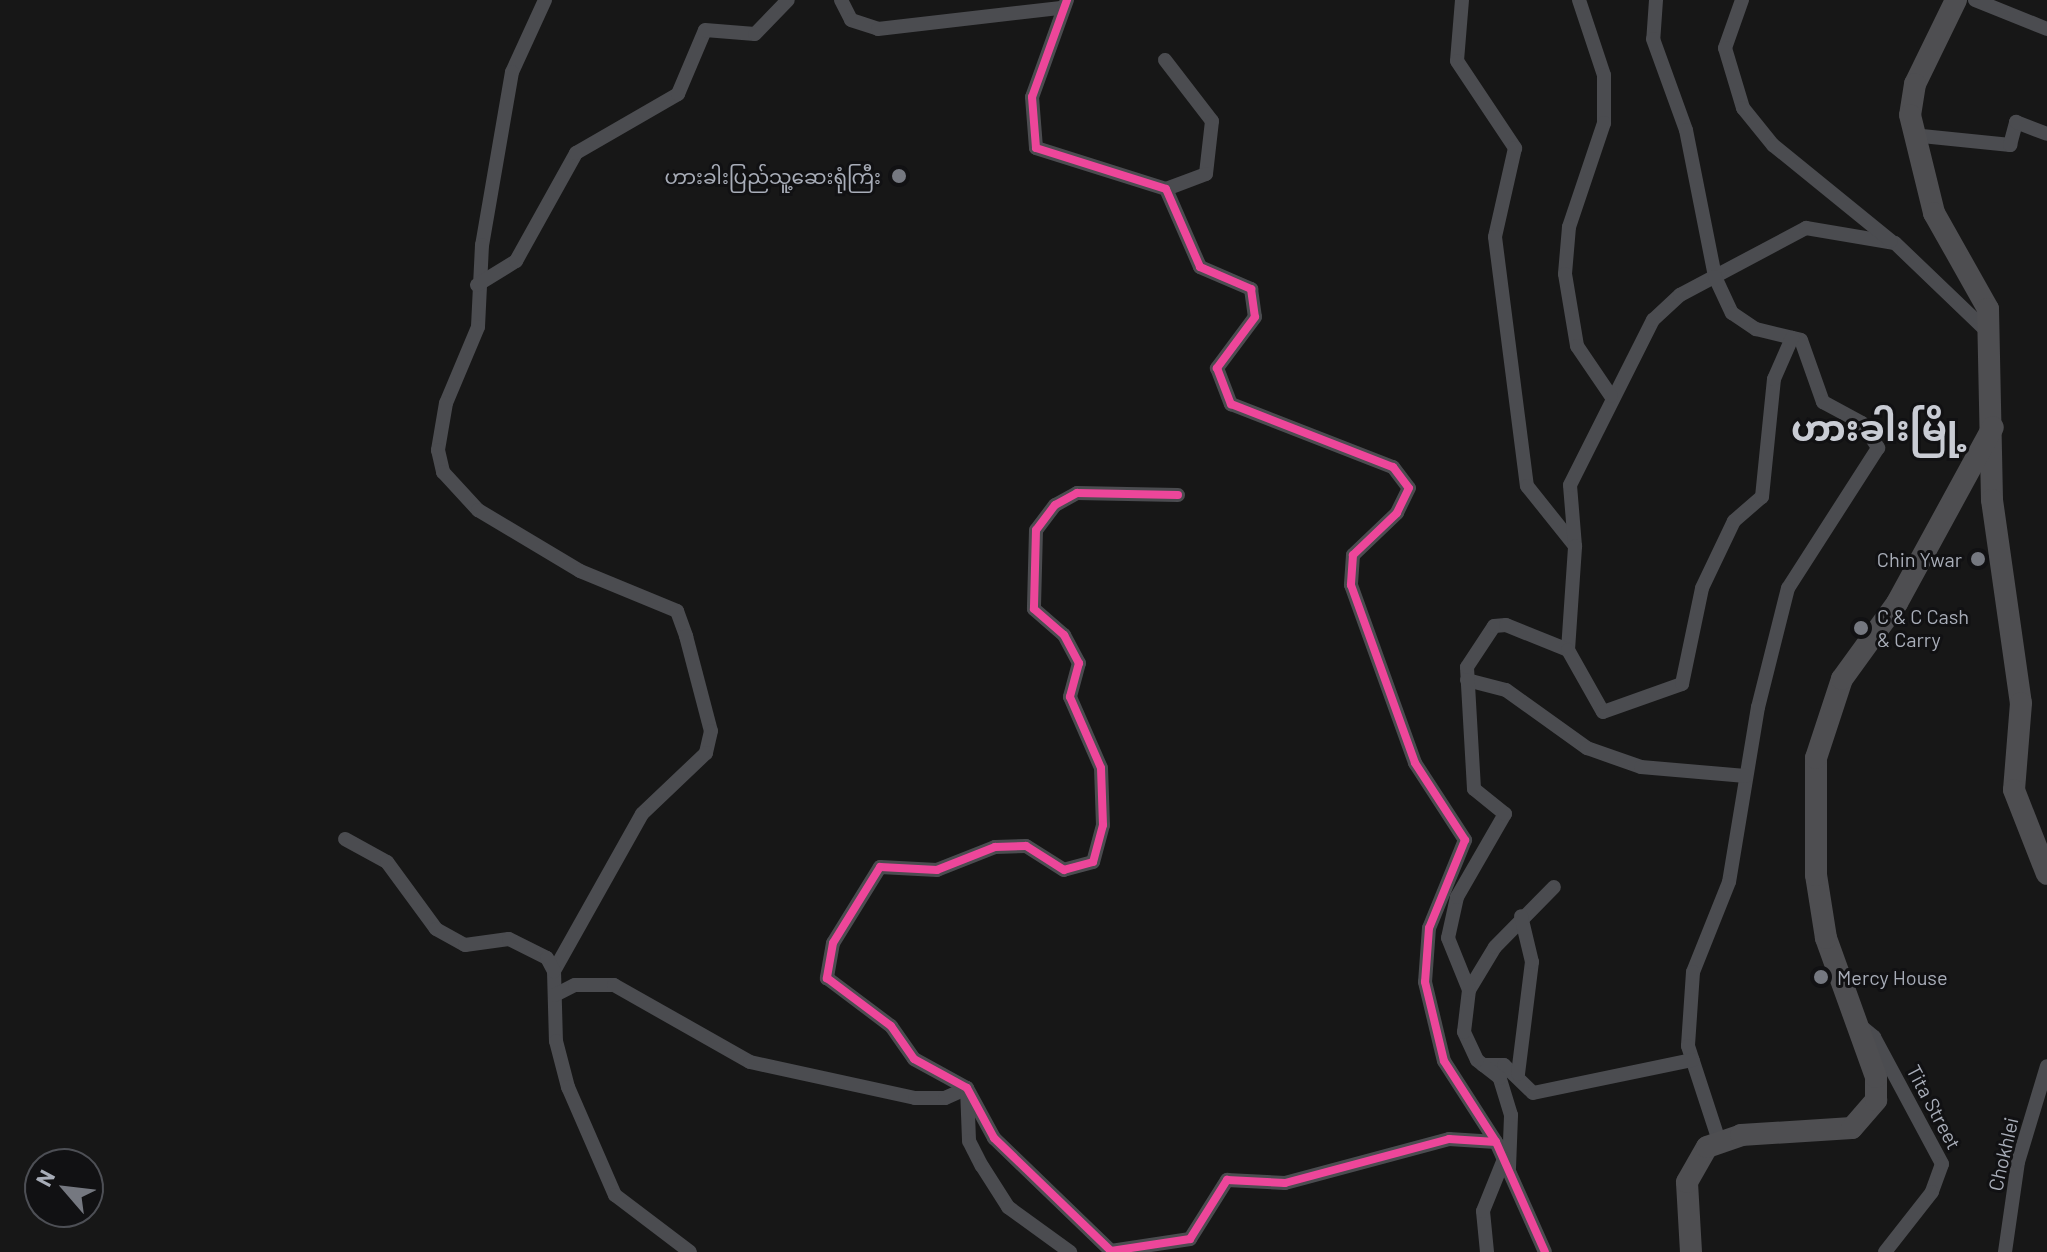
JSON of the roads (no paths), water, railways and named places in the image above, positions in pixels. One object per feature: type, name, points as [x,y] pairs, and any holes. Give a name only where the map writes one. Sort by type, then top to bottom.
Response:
[{"type":"highway","points":[[1956,0],[1915,84],[1912,135],[1934,213],[1985,297],[1990,334],[1994,514],[2021,703],[2014,790],[2047,874]]},
{"type":"highway","points":[[1691,1252],[1687,1182],[1718,1138],[1825,1134],[1862,1121],[1879,1088],[1826,938],[1816,875],[1814,784],[1821,729],[1842,679],[1897,603],[1993,427]]},
{"type":"street","points":[[545,0],[512,72],[477,285],[478,327],[438,427],[443,472],[478,510],[580,571],[677,611],[711,731],[706,753],[658,791],[600,878],[554,971]]},
{"type":"street","points":[[477,285],[516,261],[576,153],[678,94],[705,30],[755,34],[788,0]]},
{"type":"street","points":[[841,0],[851,20],[878,29],[1063,4],[1032,97],[1036,148],[1166,189],[1206,174],[1212,121],[1165,60]]},
{"type":"street","points":[[1462,0],[1457,61],[1515,148],[1495,237],[1527,486],[1575,546]]},
{"type":"street","points":[[1579,0],[1604,75],[1604,123],[1569,227],[1565,274],[1577,346],[1611,396]]},
{"type":"street","points":[[1656,0],[1653,39],[1686,130],[1715,277],[1732,313],[1756,329],[1792,338],[1813,358],[1823,402],[1862,423],[1878,448],[1788,588],[1746,776],[1729,882],[1693,972],[1693,1060],[1718,1138]]},
{"type":"street","points":[[1742,0],[1725,48],[1743,108],[1773,145],[1895,243],[1990,334]]},
{"type":"street","points":[[1975,0],[2047,29]]},
{"type":"street","points":[[1912,135],[2010,145],[2016,122],[2047,134]]},
{"type":"street","points":[[1166,189],[1200,267],[1251,289],[1255,317],[1217,368],[1231,404],[1393,467],[1409,488],[1397,513],[1353,555],[1351,585],[1415,763],[1465,840],[1429,928],[1425,982],[1444,1061],[1496,1142],[1545,1252]]},
{"type":"street","points":[[1792,338],[1774,379],[1762,497],[1734,521],[1702,588],[1682,684],[1603,712],[1568,650],[1575,546],[1570,485],[1611,396],[1635,364],[1653,320],[1715,277],[1806,228],[1895,243]]},
{"type":"street","points":[[1178,495],[1077,493],[1055,505],[1036,530],[1034,609],[1064,635],[1079,663],[1070,697],[1101,768],[1103,825],[1093,862],[1064,870],[1026,846],[995,847],[937,870],[880,867],[833,943],[827,978],[891,1026],[914,1059],[967,1088],[994,1138],[1111,1251],[1190,1239],[1227,1180],[1285,1183],[1449,1139],[1496,1142]]},
{"type":"street","points":[[1469,990],[1448,938],[1449,918],[1505,814],[1474,789],[1467,680],[1494,626],[1520,626],[1568,650]]},
{"type":"street","points":[[1467,680],[1506,690],[1587,748],[1641,767],[1746,776]]},
{"type":"street","points":[[345,839],[387,862],[436,929],[465,945],[509,939],[547,958],[554,971],[568,1087],[615,1195],[690,1252]]},
{"type":"street","points":[[1487,1252],[1483,1211],[1506,1163],[1511,1115],[1500,1078],[1483,1065],[1464,1032],[1469,990],[1521,916],[1554,887]]},
{"type":"street","points":[[1518,1074],[1532,962],[1521,916]]},
{"type":"street","points":[[555,995],[575,985],[614,985],[750,1062],[915,1098],[945,1098],[967,1088]]},
{"type":"street","name":"Tita Street","points":[[1857,1023],[1874,1037],[1942,1164],[1932,1192],[1885,1252]]},
{"type":"street","points":[[1483,1065],[1518,1074],[1533,1093],[1693,1060]]},
{"type":"street","name":"Chokhlei","points":[[2005,1252],[2018,1162],[2047,1066]]},
{"type":"street","points":[[967,1088],[969,1141],[1008,1207],[1070,1252]]},
{"type":"place","name":"ဟားခါးပြည်သူ့ဆေးရုံကြီး","points":[[899,176]]},
{"type":"place","name":"Chin Ywar","points":[[1978,559]]},
{"type":"place","name":"C & C Cash & Carry","points":[[1861,628]]},
{"type":"place","name":"Mercy House","points":[[1821,977]]},
{"type":"district","name":"ဟားခါးမြို့","points":[[1879,427]]}]
